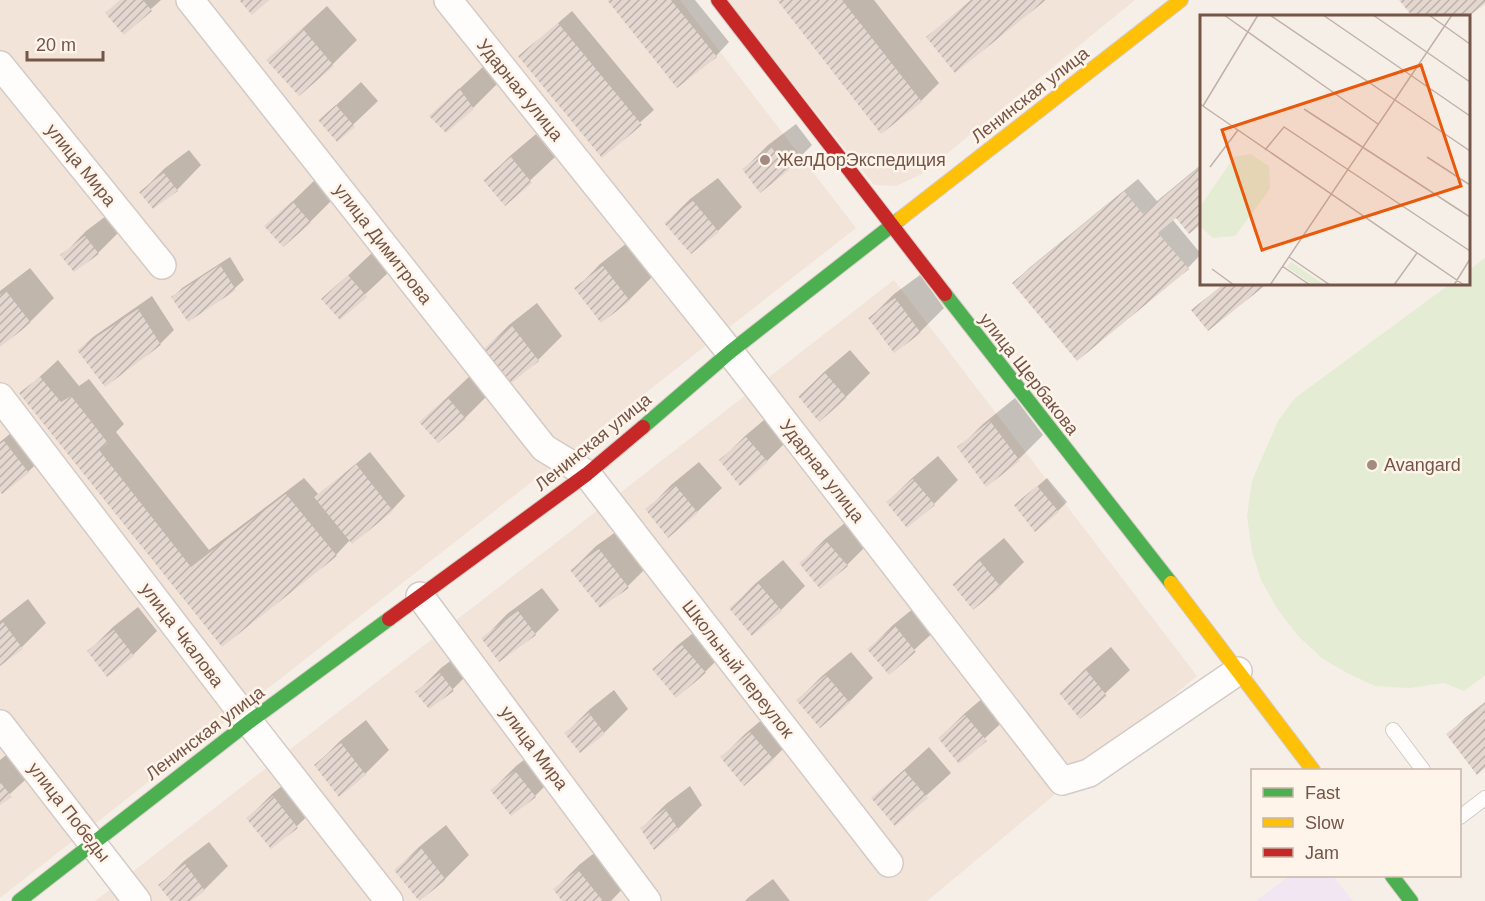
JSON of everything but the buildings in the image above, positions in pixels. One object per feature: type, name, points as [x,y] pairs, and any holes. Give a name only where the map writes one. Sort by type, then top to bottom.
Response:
[{"type":"main road","name":"улица Щербакова","points":[[718,0],[1312,769]]},
{"type":"main road","name":"Ленинская улица","points":[[19,901],[249,722],[587,474],[730,352],[1181,0]]},
{"type":"main road","points":[[1393,877],[1411,901]]},
{"type":"street","name":"улица Димитрова","points":[[190,0],[544,448],[587,474]]},
{"type":"street","name":"Ударная улица","points":[[448,0],[730,352],[1062,781],[1089,773],[1238,671]]},
{"type":"street","name":"улица Мира","points":[[0,65],[162,265]]},
{"type":"street","name":"улица Чкалова","points":[[0,397],[389,901]]},
{"type":"street","name":"Школьный переулок","points":[[587,474],[889,863]]},
{"type":"street","name":"улица Мира","points":[[420,596],[648,901]]},
{"type":"street","name":"улица Победы","points":[[0,724],[137,901]]},
{"type":"lane","points":[[1393,730],[1422,769]]},
{"type":"lane","points":[[1461,816],[1485,798]]},
{"type":"shaded area","points":[[0,0],[680,0],[856,228],[0,898]]},
{"type":"shaded area","points":[[726,0],[1135,0],[922,174],[896,186],[874,185]]},
{"type":"shaded area","points":[[894,280],[1197,676],[927,901],[95,901]]},
{"type":"shaded area","points":[[1288,877],[1334,877],[1353,901],[1256,901]]},
{"type":"green space","name":"Avangard","points":[[1485,258],[1485,675],[1464,691],[1444,683],[1410,688],[1375,686],[1323,659],[1299,637],[1278,610],[1261,580],[1252,552],[1247,516],[1252,481],[1278,421],[1295,398],[1449,285],[1470,285],[1470,269]]},
{"type":"traffic: fast","points":[[643,427],[730,352],[900,219]]},
{"type":"traffic: fast","points":[[945,294],[1171,583]]},
{"type":"traffic: fast","points":[[19,901],[249,722],[389,619]]},
{"type":"traffic: fast","points":[[1393,877],[1411,901]]},
{"type":"traffic: slow","points":[[900,219],[1181,0]]},
{"type":"traffic: slow","points":[[1171,583],[1312,769]]},
{"type":"traffic: jam","points":[[718,0],[945,294]]},
{"type":"traffic: jam","points":[[389,619],[587,474],[643,427]]},
{"type":"place","name":"ЖелДорЭкспедиция","points":[[765,160]]},
{"type":"place","name":"Avangard","points":[[1372,465]]}]
